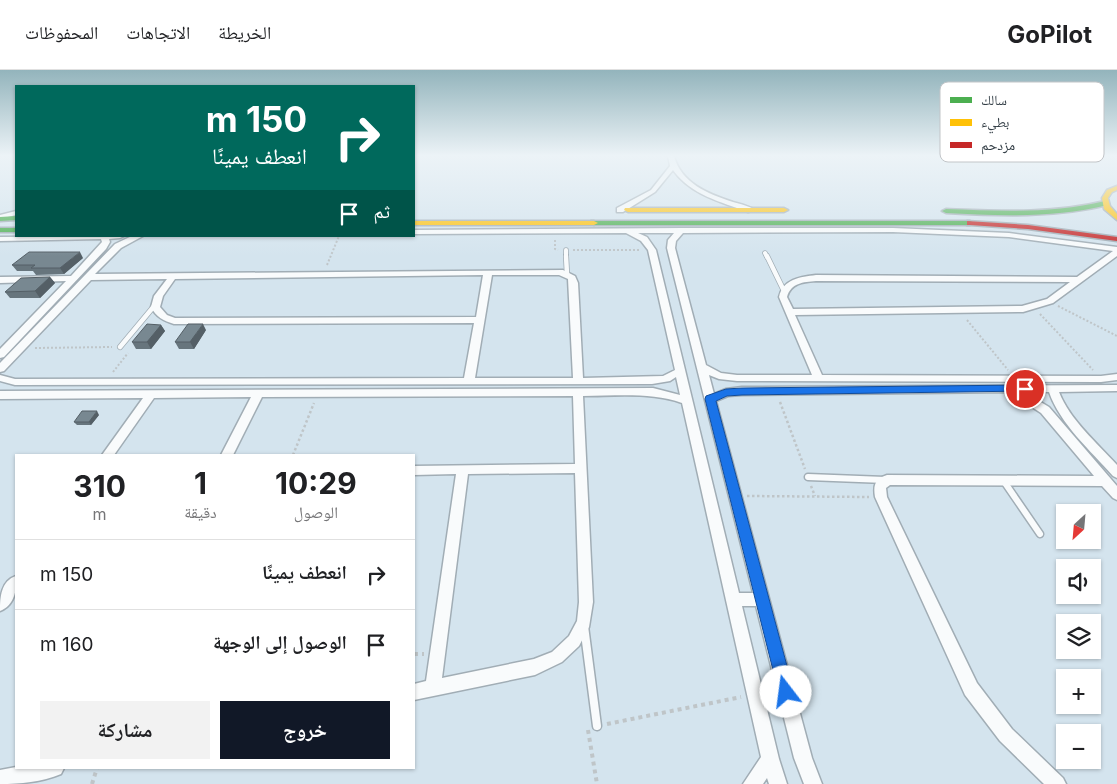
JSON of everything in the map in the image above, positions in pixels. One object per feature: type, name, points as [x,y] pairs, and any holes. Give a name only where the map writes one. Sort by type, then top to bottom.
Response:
[{"type":"street","points":[[654,189],[616,210],[799,210]]},
{"type":"street","points":[[698,189],[705,194],[751,210]]},
{"type":"street","points":[[1115,189],[1106,195],[1105,202],[1117,218]]},
{"type":"street","points":[[951,222],[938,211],[1067,212],[1086,209],[1105,202]]},
{"type":"street","points":[[415,212],[433,211]]},
{"type":"street","points":[[0,218],[15,213]]},
{"type":"street","points":[[0,218],[15,218]]},
{"type":"street","points":[[415,232],[682,230],[951,222],[1028,227],[1117,239]]},
{"type":"street","points":[[415,223],[809,226],[1018,236],[1117,251]]},
{"type":"street","points":[[0,230],[15,230]]},
{"type":"street","points":[[622,230],[644,239],[652,250],[770,759],[778,784]]},
{"type":"street","points":[[682,230],[672,240],[670,248],[803,758],[813,784]]},
{"type":"street","points":[[0,240],[105,237],[106,242],[100,251],[4,351]]},
{"type":"street","points":[[0,369],[121,244],[137,237]]},
{"type":"street","points":[[100,251],[114,251]]},
{"type":"street","points":[[789,312],[1011,311],[1034,307],[1050,301],[1117,251]]},
{"type":"street","points":[[88,277],[551,271],[567,274],[572,278],[574,283],[586,602],[584,622],[574,641],[557,657],[535,667],[415,692]]},
{"type":"street","points":[[469,381],[488,272]]},
{"type":"street","points":[[173,276],[154,305],[156,312],[163,318],[189,322],[480,320]]},
{"type":"street","points":[[0,280],[74,278]]},
{"type":"street","points":[[819,379],[783,297],[788,285],[795,281],[816,278],[1080,280]]},
{"type":"street","points":[[4,351],[21,348]]},
{"type":"street","points":[[702,367],[728,378],[1014,384],[1053,389],[1117,388]]},
{"type":"street","points":[[0,395],[259,393],[653,386],[680,371]]},
{"type":"street","points":[[710,399],[726,393],[1014,384],[1117,377]]},
{"type":"street","points":[[0,378],[14,382],[469,381],[578,386]]},
{"type":"street","points":[[1014,384],[1045,410],[1111,477]]},
{"type":"street","points":[[653,386],[686,401]]},
{"type":"street","points":[[1053,389],[1061,408],[1111,477],[1117,495]]},
{"type":"street","points":[[109,454],[152,393]]},
{"type":"street","points":[[228,454],[259,393]]},
{"type":"street","points":[[415,470],[581,468]]},
{"type":"street","points":[[433,688],[463,469]]},
{"type":"street","points":[[1058,784],[1006,735],[971,689],[880,497],[879,486],[887,480],[1003,480],[1111,477]]},
{"type":"street","points":[[0,604],[15,583]]},
{"type":"street","points":[[733,600],[762,600]]},
{"type":"street","points":[[752,784],[770,759]]},
{"type":"street","points":[[0,779],[50,769]]},
{"type":"lane","points":[[566,250],[567,274]]},
{"type":"lane","points":[[765,253],[784,291]]},
{"type":"lane","points":[[120,346],[154,305]]},
{"type":"lane","points":[[808,477],[887,480]]},
{"type":"lane","points":[[1003,480],[1040,534]]},
{"type":"lane","points":[[584,622],[597,726]]},
{"type":"path","points":[[554,230],[555,249],[652,250]]},
{"type":"path","points":[[323,274],[339,237]]},
{"type":"path","points":[[1050,301],[1117,336]]},
{"type":"path","points":[[1034,307],[1101,379]]},
{"type":"path","points":[[960,311],[1014,384]]},
{"type":"path","points":[[21,348],[132,347],[105,381]]},
{"type":"path","points":[[776,391],[815,496]]},
{"type":"path","points":[[293,454],[318,392]]},
{"type":"path","points":[[735,496],[880,497]]},
{"type":"path","points":[[597,784],[587,733],[589,728],[755,694]]},
{"type":"path","points":[[92,784],[97,769]]},
{"type":"building","points":[[29,252],[80,252],[60,268],[31,268],[35,265],[12,265]]},
{"type":"building","points":[[50,277],[35,291],[5,292],[21,278]]},
{"type":"building","points":[[147,324],[161,325],[147,342],[132,342]]},
{"type":"building","points":[[188,324],[203,324],[190,342],[175,342]]},
{"type":"building","points":[[82,411],[97,411],[89,422],[74,422]]},
{"type":"traffic: fast","points":[[946,211],[1046,213],[1085,208],[1105,203]]},
{"type":"traffic: fast","points":[[0,219],[15,218]]},
{"type":"traffic: fast","points":[[594,223],[970,223]]},
{"type":"traffic: fast","points":[[0,230],[15,230]]},
{"type":"traffic: slow","points":[[1113,189],[1109,191],[1105,198],[1107,207],[1117,218]]},
{"type":"traffic: slow","points":[[628,210],[784,210]]},
{"type":"traffic: slow","points":[[415,223],[594,223]]},
{"type":"traffic: jam","points":[[970,223],[1028,227],[1117,239]]},
{"type":"route","points":[[786,692],[710,399],[718,395],[742,391],[1025,389]]}]
